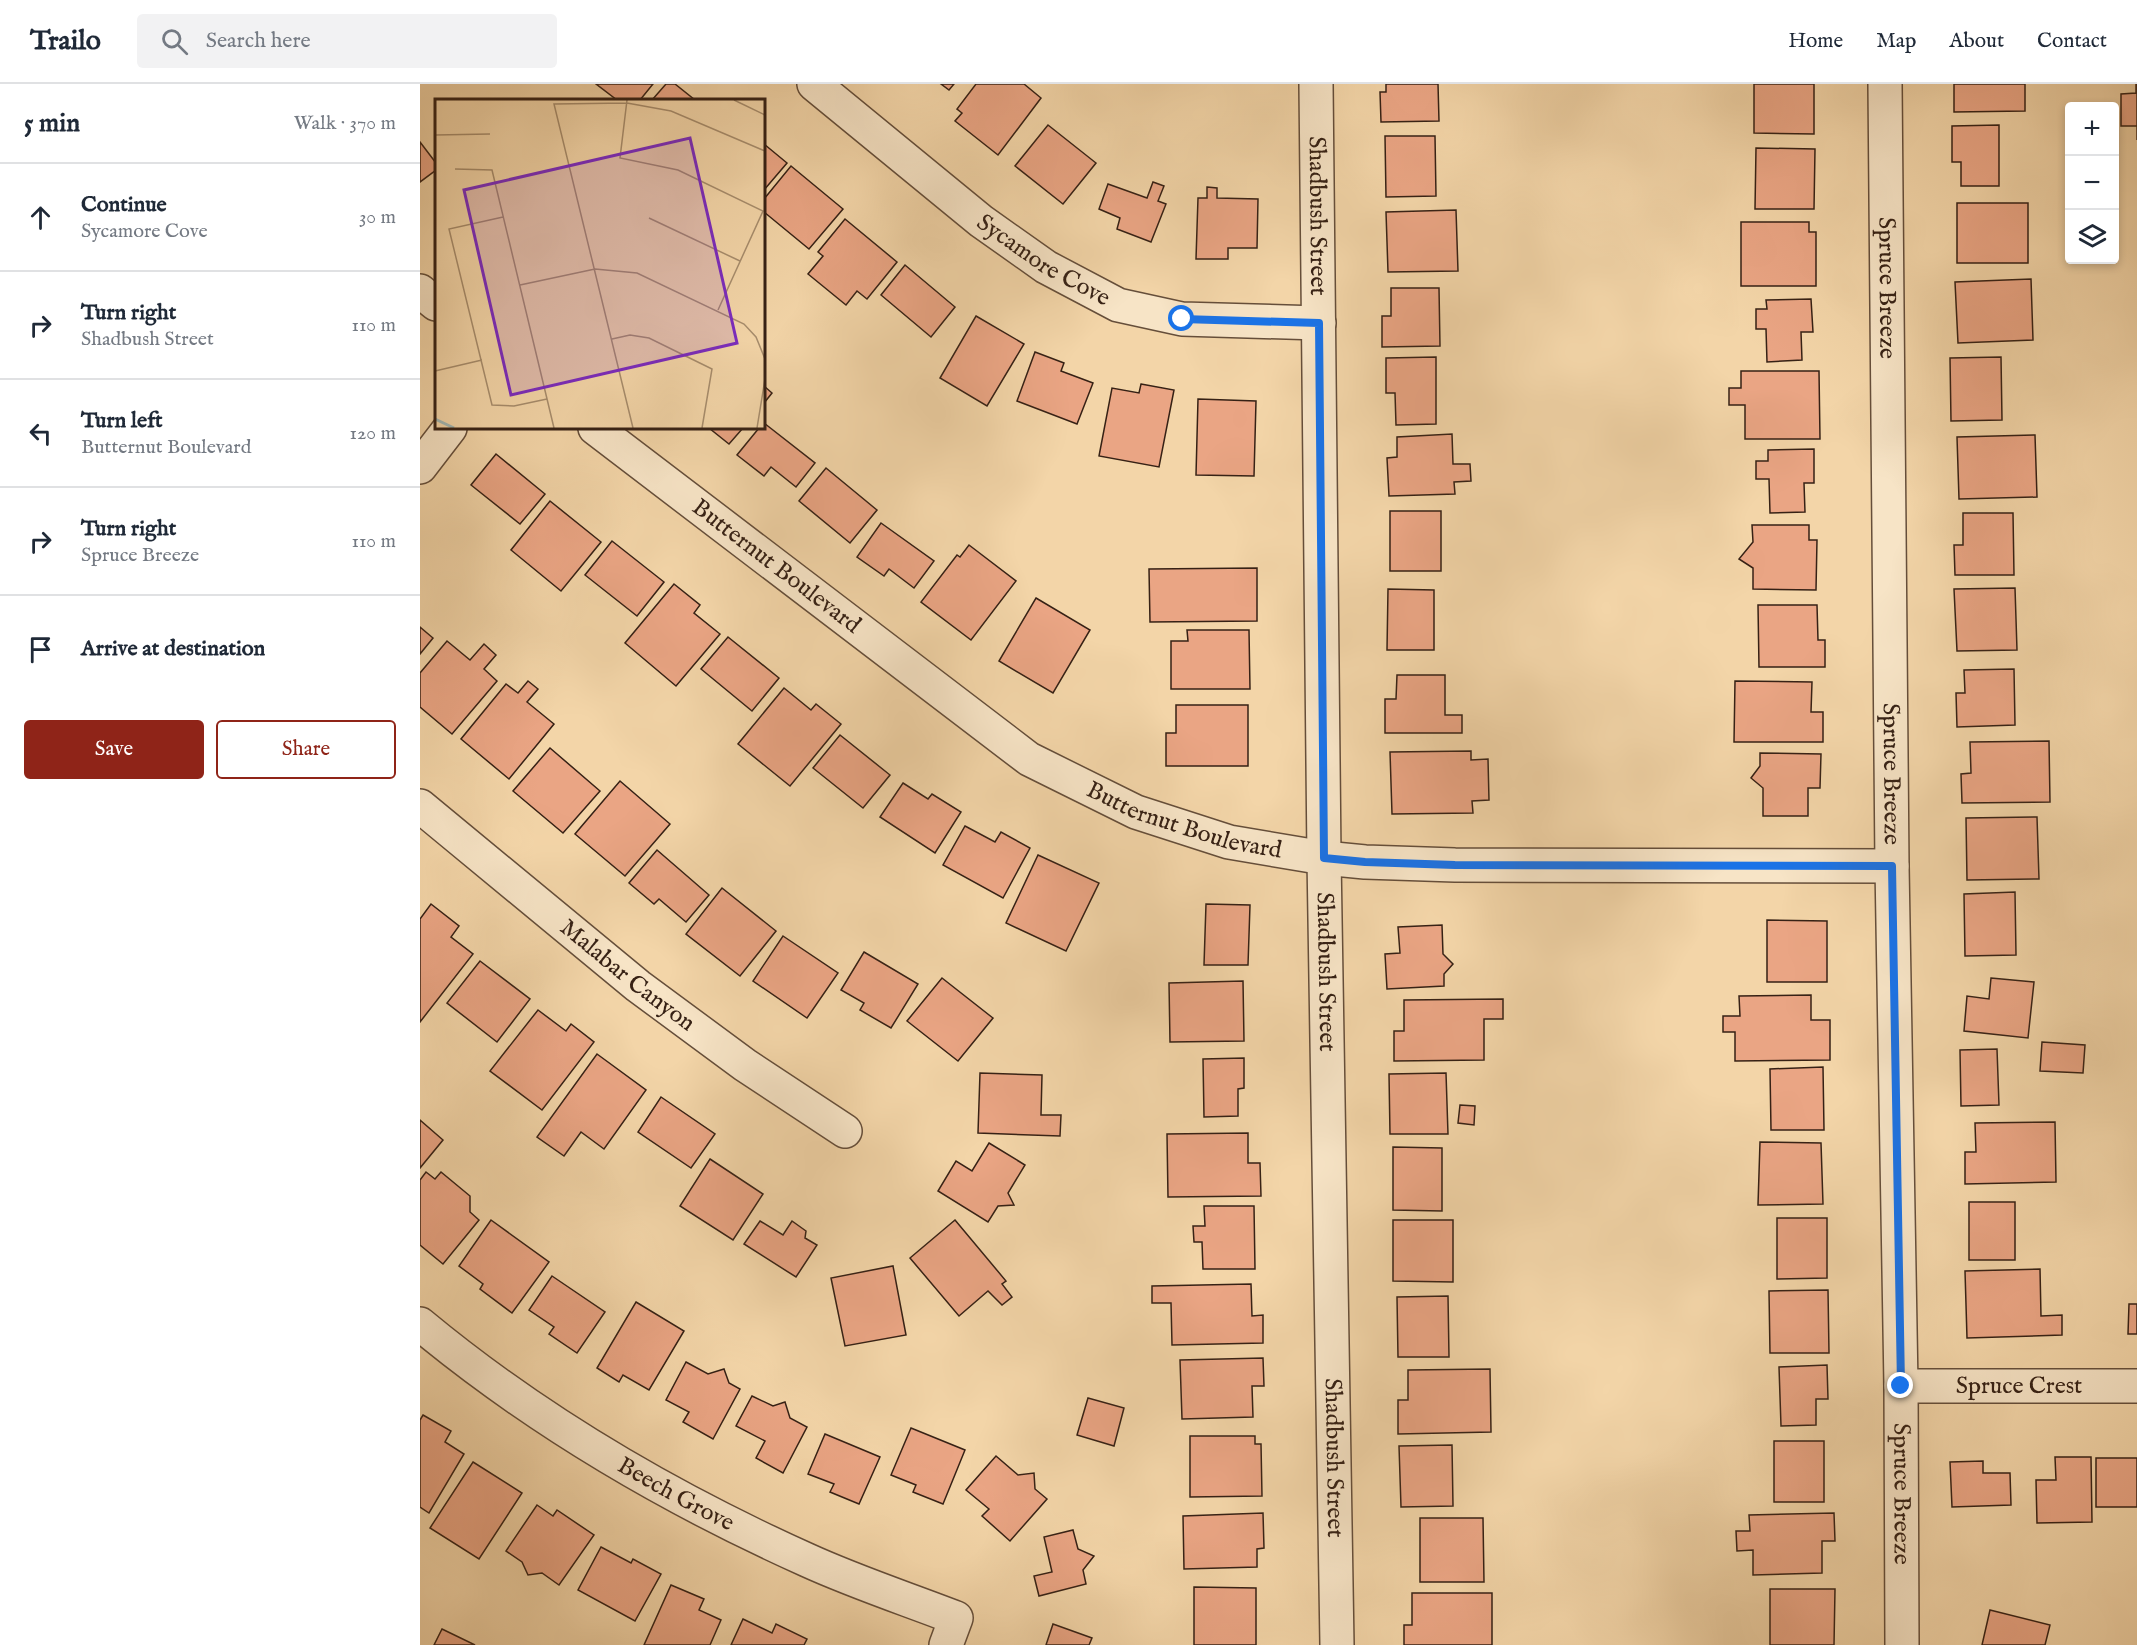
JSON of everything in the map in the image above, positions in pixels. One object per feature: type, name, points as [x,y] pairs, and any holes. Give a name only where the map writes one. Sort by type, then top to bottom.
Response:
[{"type":"street","name":"Sycamore Cove","points":[[814,84],[981,221],[1046,267],[1118,304],[1182,319],[1319,323]]},
{"type":"street","name":"Shadbush Street","points":[[1316,84],[1324,858],[1337,1645]]},
{"type":"street","name":"Spruce Breeze","points":[[1885,84],[1892,866],[1901,1386],[1902,1645]]},
{"type":"street","points":[[420,291],[435,303]]},
{"type":"street","points":[[420,467],[449,429]]},
{"type":"street","name":"Butternut Boulevard","points":[[596,429],[1029,759],[1136,812],[1229,842],[1324,858],[1365,862],[1455,865],[1892,866]]},
{"type":"street","name":"Malabar Canyon","points":[[420,806],[638,986],[746,1065],[845,1131]]},
{"type":"street","name":"Beech Grove","points":[[420,1324],[563,1430],[684,1500],[951,1631]]},
{"type":"street","name":"Spruce Crest","points":[[1901,1386],[2137,1386]]},
{"type":"building","points":[[596,84],[653,84],[641,99],[616,99]]},
{"type":"building","points":[[666,84],[675,84],[694,99],[653,99]]},
{"type":"building","points":[[941,84],[954,84],[949,90]]},
{"type":"building","points":[[976,84],[1024,84],[1041,98],[998,155],[955,121],[962,113],[957,109]]},
{"type":"building","points":[[1386,84],[1438,84],[1439,121],[1381,122],[1380,92],[1386,92]]},
{"type":"building","points":[[1754,84],[1814,84],[1814,134],[1754,133]]},
{"type":"building","points":[[1954,84],[2025,84],[2025,111],[1954,112]]},
{"type":"building","points":[[2136,84],[2137,126],[2121,126],[2121,94],[2136,93]]},
{"type":"building","points":[[1048,125],[1096,163],[1063,204],[1015,166]]},
{"type":"building","points":[[1999,125],[1999,186],[1961,186],[1961,162],[1952,162],[1952,126]]},
{"type":"building","points":[[1385,136],[1435,136],[1436,196],[1386,197]]},
{"type":"building","points":[[420,142],[435,162],[435,171],[420,182]]},
{"type":"building","points":[[765,145],[787,163],[765,189]]},
{"type":"building","points":[[1756,148],[1815,149],[1814,209],[1755,209]]},
{"type":"building","points":[[791,166],[843,209],[809,249],[765,213],[765,198]]},
{"type":"building","points":[[1153,182],[1164,186],[1158,201],[1166,204],[1151,242],[1117,229],[1120,218],[1099,209],[1108,184],[1147,198]]},
{"type":"building","points":[[1207,187],[1217,188],[1217,198],[1258,199],[1257,248],[1228,248],[1228,259],[1196,259],[1198,198],[1207,198]]},
{"type":"building","points":[[1957,203],[2028,203],[2028,263],[1957,263]]},
{"type":"building","points":[[1456,210],[1458,271],[1388,272],[1386,212]]},
{"type":"building","points":[[845,219],[897,262],[867,299],[857,291],[846,305],[808,274],[823,256],[818,252]]},
{"type":"building","points":[[1741,222],[1809,222],[1809,232],[1816,232],[1816,286],[1741,286]]},
{"type":"building","points":[[905,265],[955,307],[931,337],[881,295]]},
{"type":"building","points":[[2031,279],[2033,340],[1958,343],[1955,282]]},
{"type":"building","points":[[1391,288],[1439,288],[1440,346],[1382,347],[1382,316],[1391,316]]},
{"type":"building","points":[[1811,299],[1813,332],[1801,332],[1802,360],[1767,362],[1766,329],[1756,329],[1756,309],[1767,309],[1766,300]]},
{"type":"building","points":[[976,316],[1024,344],[987,406],[940,378]]},
{"type":"building","points":[[1035,352],[1064,363],[1061,371],[1093,383],[1077,424],[1017,401]]},
{"type":"building","points":[[1436,357],[1436,424],[1396,425],[1395,393],[1386,393],[1386,358]]},
{"type":"building","points":[[2001,357],[2002,420],[1951,421],[1950,358]]},
{"type":"building","points":[[1741,371],[1819,371],[1820,439],[1745,439],[1745,405],[1729,405],[1729,388],[1741,388]]},
{"type":"building","points":[[1141,384],[1174,390],[1159,467],[1099,456],[1112,388],[1139,393]]},
{"type":"building","points":[[765,387],[772,393],[765,402]]},
{"type":"building","points":[[1198,399],[1256,401],[1254,476],[1196,475]]},
{"type":"building","points":[[765,424],[815,463],[796,487],[771,467],[764,476],[737,455],[758,429],[765,429]]},
{"type":"building","points":[[710,429],[742,429],[729,444]]},
{"type":"building","points":[[1452,434],[1453,464],[1470,464],[1471,481],[1454,482],[1455,494],[1389,496],[1387,458],[1397,457],[1397,437]]},
{"type":"building","points":[[2035,435],[2037,497],[1959,499],[1957,437]]},
{"type":"building","points":[[1814,449],[1814,483],[1804,483],[1805,512],[1770,513],[1769,479],[1756,479],[1756,461],[1768,461],[1768,450]]},
{"type":"building","points":[[496,454],[545,494],[520,524],[471,485]]},
{"type":"building","points":[[826,468],[877,510],[850,543],[799,501]]},
{"type":"building","points":[[550,501],[601,542],[561,591],[511,550]]},
{"type":"building","points":[[1390,511],[1441,511],[1441,571],[1390,571]]},
{"type":"building","points":[[1963,513],[2013,513],[2014,575],[1955,575],[1954,545],[1963,545]]},
{"type":"building","points":[[881,523],[934,561],[914,588],[889,569],[884,576],[857,557]]},
{"type":"building","points":[[1752,525],[1809,525],[1809,540],[1817,540],[1816,590],[1753,589],[1753,568],[1739,559],[1753,542]]},
{"type":"building","points":[[612,541],[664,582],[637,616],[585,575]]},
{"type":"building","points":[[969,545],[1016,581],[971,640],[921,602],[957,555],[960,557]]},
{"type":"building","points":[[1257,568],[1257,621],[1150,622],[1149,569]]},
{"type":"building","points":[[674,584],[700,605],[694,613],[720,634],[676,686],[625,643]]},
{"type":"building","points":[[2015,588],[2017,650],[1957,651],[1954,589]]},
{"type":"building","points":[[1388,589],[1434,590],[1434,650],[1387,650]]},
{"type":"building","points":[[1036,598],[1090,630],[1053,693],[999,661]]},
{"type":"building","points":[[1758,605],[1817,605],[1818,640],[1825,640],[1825,667],[1759,667]]},
{"type":"building","points":[[420,627],[433,638],[420,654]]},
{"type":"building","points":[[1187,630],[1249,630],[1250,689],[1171,689],[1171,641],[1188,641]]},
{"type":"building","points":[[728,637],[779,678],[752,711],[701,669]]},
{"type":"building","points":[[447,641],[470,660],[484,644],[496,655],[484,669],[497,681],[452,734],[420,707],[420,673]]},
{"type":"building","points":[[2014,669],[2015,725],[1957,727],[1956,693],[1965,693],[1964,670]]},
{"type":"building","points":[[1397,675],[1445,675],[1445,715],[1462,715],[1462,733],[1385,733],[1385,699],[1396,699]]},
{"type":"building","points":[[528,681],[538,689],[527,702],[554,724],[509,779],[461,739],[506,684],[518,693]]},
{"type":"building","points":[[1735,681],[1812,682],[1811,712],[1823,712],[1823,742],[1734,742]]},
{"type":"building","points":[[784,688],[811,710],[816,704],[841,724],[790,786],[738,744]]},
{"type":"building","points":[[1176,705],[1248,705],[1248,766],[1166,766],[1166,733],[1176,733]]},
{"type":"building","points":[[840,735],[890,775],[863,808],[813,768]]},
{"type":"building","points":[[2049,741],[2050,802],[1962,803],[1961,774],[1971,773],[1970,742]]},
{"type":"building","points":[[550,748],[600,791],[563,833],[513,791]]},
{"type":"building","points":[[1471,751],[1471,760],[1488,759],[1489,800],[1472,801],[1473,813],[1392,814],[1390,752]]},
{"type":"building","points":[[1760,753],[1821,754],[1820,788],[1808,788],[1808,816],[1763,816],[1763,788],[1751,778],[1760,766]]},
{"type":"building","points":[[620,781],[670,824],[625,876],[575,834]]},
{"type":"building","points":[[903,783],[928,799],[932,794],[961,812],[935,853],[880,817]]},
{"type":"building","points":[[2037,817],[2039,879],[1967,880],[1966,818]]},
{"type":"building","points":[[965,826],[995,842],[1001,832],[1030,848],[1003,898],[943,865]]},
{"type":"building","points":[[657,850],[709,895],[686,922],[659,899],[654,904],[629,883]]},
{"type":"building","points":[[1038,855],[1099,883],[1066,951],[1006,923]]},
{"type":"building","points":[[722,888],[776,931],[740,976],[686,934]]},
{"type":"building","points":[[2015,892],[2016,955],[1965,956],[1964,894]]},
{"type":"building","points":[[431,904],[459,926],[451,937],[473,954],[420,1022],[420,919]]},
{"type":"building","points":[[1206,904],[1250,905],[1248,965],[1204,965]]},
{"type":"building","points":[[1767,920],[1827,921],[1827,982],[1767,982]]},
{"type":"building","points":[[1442,925],[1443,954],[1453,964],[1444,974],[1444,986],[1387,989],[1385,954],[1400,953],[1398,927]]},
{"type":"building","points":[[783,936],[838,973],[807,1018],[753,981]]},
{"type":"building","points":[[864,952],[918,984],[891,1028],[860,1010],[864,1003],[841,990]]},
{"type":"building","points":[[480,961],[530,999],[497,1042],[447,1003]]},
{"type":"building","points":[[942,978],[993,1018],[958,1061],[907,1021]]},
{"type":"building","points":[[1991,978],[2034,982],[2028,1038],[1964,1031],[1967,996],[1989,999]]},
{"type":"building","points":[[1243,981],[1244,1041],[1170,1042],[1169,983]]},
{"type":"building","points":[[1811,995],[1811,1020],[1830,1020],[1830,1060],[1735,1061],[1735,1032],[1723,1032],[1723,1016],[1740,1016],[1739,996]]},
{"type":"building","points":[[1503,999],[1503,1019],[1484,1019],[1484,1060],[1394,1061],[1394,1031],[1404,1031],[1404,1000]]},
{"type":"building","points":[[538,1010],[566,1031],[571,1024],[594,1042],[542,1110],[490,1071]]},
{"type":"building","points":[[2042,1042],[2085,1045],[2083,1073],[2040,1071]]},
{"type":"building","points":[[1997,1049],[1999,1105],[1961,1106],[1960,1050]]},
{"type":"building","points":[[597,1054],[646,1090],[604,1149],[581,1132],[564,1156],[537,1137]]},
{"type":"building","points":[[1244,1058],[1244,1088],[1238,1089],[1238,1116],[1204,1117],[1203,1059]]},
{"type":"building","points":[[1823,1067],[1824,1130],[1771,1130],[1770,1069]]},
{"type":"building","points":[[980,1073],[1042,1075],[1041,1115],[1061,1115],[1060,1136],[978,1133]]},
{"type":"building","points":[[1446,1073],[1448,1134],[1390,1134],[1389,1074]]},
{"type":"building","points":[[661,1097],[715,1134],[691,1168],[638,1132]]},
{"type":"building","points":[[1460,1105],[1475,1106],[1474,1125],[1458,1123]]},
{"type":"building","points":[[420,1120],[443,1140],[420,1168]]},
{"type":"building","points":[[2055,1122],[2056,1182],[1965,1184],[1965,1152],[1976,1152],[1975,1123]]},
{"type":"building","points":[[1248,1133],[1248,1163],[1260,1163],[1261,1196],[1168,1197],[1167,1134]]},
{"type":"building","points":[[1760,1142],[1821,1143],[1823,1204],[1758,1205]]},
{"type":"building","points":[[989,1143],[1025,1165],[1008,1193],[1014,1205],[998,1206],[988,1222],[938,1191],[956,1161],[972,1171]]},
{"type":"building","points":[[1393,1147],[1442,1148],[1442,1211],[1393,1210]]},
{"type":"building","points":[[710,1159],[763,1194],[733,1240],[680,1206]]},
{"type":"building","points":[[426,1172],[435,1179],[441,1172],[470,1196],[470,1212],[479,1220],[443,1264],[420,1245],[420,1180]]},
{"type":"building","points":[[1969,1202],[2015,1202],[2015,1260],[1969,1260]]},
{"type":"building","points":[[1204,1206],[1254,1206],[1255,1269],[1203,1269],[1202,1242],[1194,1242],[1193,1226],[1205,1226]]},
{"type":"building","points":[[1777,1218],[1827,1218],[1827,1278],[1777,1279]]},
{"type":"building","points":[[491,1220],[549,1262],[512,1313],[480,1289],[483,1284],[459,1266]]},
{"type":"building","points":[[955,1220],[1006,1281],[1002,1284],[1012,1297],[1002,1305],[988,1291],[959,1316],[910,1258]]},
{"type":"building","points":[[1393,1220],[1453,1220],[1453,1282],[1393,1281]]},
{"type":"building","points":[[760,1221],[783,1235],[792,1221],[806,1231],[805,1238],[817,1245],[796,1277],[744,1244]]},
{"type":"building","points":[[893,1266],[906,1335],[845,1346],[831,1278]]},
{"type":"building","points":[[2040,1269],[2041,1316],[2062,1315],[2062,1335],[1967,1338],[1965,1271]]},
{"type":"building","points":[[552,1276],[605,1312],[577,1353],[549,1334],[554,1327],[529,1310]]},
{"type":"building","points":[[1251,1284],[1252,1316],[1263,1315],[1263,1343],[1172,1345],[1171,1303],[1152,1303],[1152,1286]]},
{"type":"building","points":[[1828,1290],[1829,1353],[1770,1353],[1769,1291]]},
{"type":"building","points":[[1448,1296],[1449,1357],[1398,1357],[1397,1297]]},
{"type":"building","points":[[636,1302],[684,1331],[649,1390],[623,1375],[619,1382],[597,1368]]},
{"type":"building","points":[[2129,1304],[2137,1304],[2137,1334],[2128,1334]]},
{"type":"building","points":[[1263,1358],[1264,1386],[1252,1386],[1253,1417],[1182,1419],[1180,1360]]},
{"type":"building","points":[[686,1362],[708,1374],[724,1369],[729,1383],[740,1389],[713,1439],[683,1422],[689,1412],[666,1400]]},
{"type":"building","points":[[1827,1365],[1828,1399],[1816,1399],[1816,1425],[1781,1426],[1779,1367]]},
{"type":"building","points":[[1490,1369],[1491,1432],[1398,1434],[1398,1400],[1408,1400],[1408,1370]]},
{"type":"building","points":[[752,1396],[773,1406],[785,1402],[790,1418],[807,1427],[783,1473],[756,1458],[765,1441],[736,1426]]},
{"type":"building","points":[[1088,1398],[1124,1408],[1114,1446],[1077,1435]]},
{"type":"building","points":[[423,1415],[451,1431],[445,1442],[464,1454],[429,1513],[420,1507],[420,1420]]},
{"type":"building","points":[[911,1428],[965,1450],[943,1504],[913,1492],[916,1485],[891,1475]]},
{"type":"building","points":[[825,1434],[880,1457],[859,1504],[830,1492],[834,1484],[808,1474]]},
{"type":"building","points":[[1190,1436],[1255,1436],[1255,1444],[1261,1444],[1262,1496],[1190,1497]]},
{"type":"building","points":[[1774,1441],[1824,1441],[1824,1502],[1774,1502]]},
{"type":"building","points":[[1452,1445],[1453,1506],[1401,1507],[1399,1446]]},
{"type":"building","points":[[996,1456],[1018,1475],[1034,1473],[1035,1489],[1047,1499],[1010,1541],[982,1516],[989,1509],[966,1490]]},
{"type":"building","points":[[2055,1457],[2091,1457],[2092,1522],[2037,1523],[2036,1480],[2056,1480]]},
{"type":"building","points":[[2096,1458],[2137,1458],[2137,1507],[2096,1507]]},
{"type":"building","points":[[1983,1461],[1983,1473],[2010,1473],[2011,1505],[1952,1507],[1950,1462]]},
{"type":"building","points":[[473,1462],[522,1493],[479,1559],[430,1528]]},
{"type":"building","points":[[537,1505],[553,1516],[557,1510],[594,1535],[559,1585],[542,1573],[528,1575],[522,1562],[506,1551]]},
{"type":"building","points":[[1263,1513],[1264,1548],[1257,1549],[1257,1567],[1184,1569],[1183,1516]]},
{"type":"building","points":[[1834,1513],[1835,1541],[1822,1541],[1822,1573],[1753,1575],[1753,1550],[1737,1551],[1736,1531],[1750,1531],[1749,1515]]},
{"type":"building","points":[[1420,1518],[1483,1518],[1484,1582],[1420,1582]]},
{"type":"building","points":[[1073,1530],[1078,1549],[1094,1556],[1083,1570],[1086,1584],[1039,1596],[1034,1576],[1052,1572],[1044,1537]]},
{"type":"building","points":[[601,1547],[631,1563],[633,1559],[661,1574],[635,1621],[578,1590]]},
{"type":"building","points":[[671,1585],[704,1599],[699,1610],[721,1620],[710,1645],[644,1645]]},
{"type":"building","points":[[1194,1587],[1256,1588],[1256,1645],[1194,1645]]},
{"type":"building","points":[[1770,1589],[1835,1589],[1834,1645],[1770,1645]]},
{"type":"building","points":[[1412,1593],[1492,1593],[1492,1645],[1404,1645],[1404,1625],[1412,1625]]},
{"type":"building","points":[[1990,1610],[2050,1625],[2045,1645],[1982,1645]]},
{"type":"building","points":[[743,1619],[772,1633],[776,1624],[807,1639],[804,1645],[731,1645]]},
{"type":"building","points":[[1053,1624],[1092,1638],[1089,1645],[1046,1645]]},
{"type":"building","points":[[442,1629],[475,1645],[434,1645]]},
{"type":"route","points":[[1182,319],[1319,323],[1324,858],[1365,862],[1455,865],[1892,866],[1901,1386]]}]
